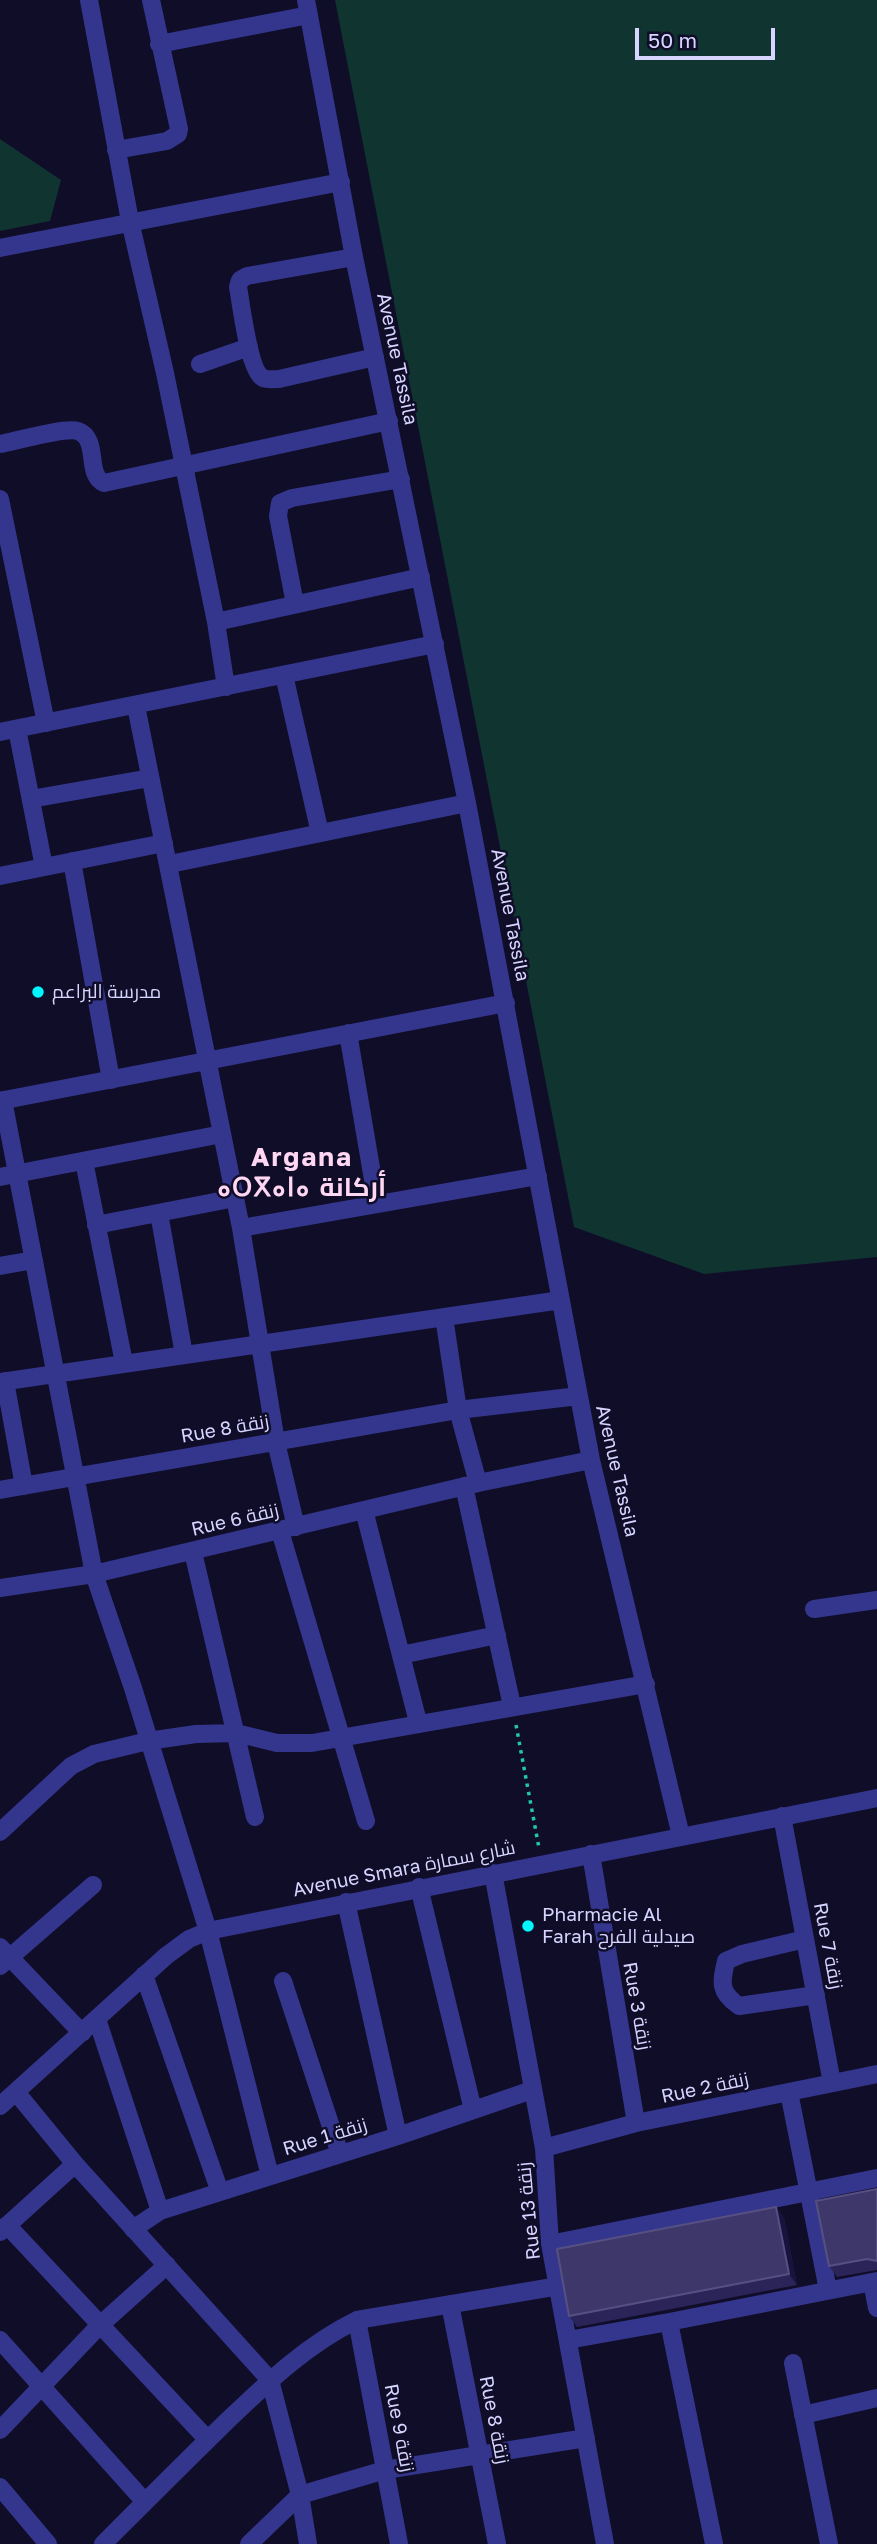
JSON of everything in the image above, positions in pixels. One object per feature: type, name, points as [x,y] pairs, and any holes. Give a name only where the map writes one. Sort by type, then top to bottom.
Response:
[{"type":"street","points":[[89,0],[130,221],[184,466],[216,622],[226,687]]},
{"type":"street","points":[[117,150],[167,141],[178,134],[150,0]]},
{"type":"street","points":[[159,44],[308,8]]},
{"type":"street","name":"Avenue Tassila","points":[[308,8],[354,257],[435,644],[506,1003],[591,1460],[681,1836]]},
{"type":"street","points":[[0,248],[341,182]]},
{"type":"street","points":[[354,257],[247,276],[240,280],[238,287],[249,347],[256,371],[269,379],[375,357]]},
{"type":"street","points":[[200,364],[249,347]]},
{"type":"street","points":[[0,444],[78,431],[87,438],[96,477],[104,483],[389,421]]},
{"type":"street","points":[[295,604],[278,516],[280,503],[292,498],[401,479]]},
{"type":"street","points":[[0,503],[46,723]]},
{"type":"street","points":[[216,622],[421,577]]},
{"type":"street","points":[[44,867],[31,799],[8,730],[435,644]]},
{"type":"street","points":[[284,675],[320,833]]},
{"type":"street","points":[[136,706],[170,864],[241,1228],[288,1529],[341,1737],[366,1821]]},
{"type":"street","points":[[31,799],[150,778]]},
{"type":"street","points":[[170,864],[467,803]]},
{"type":"street","points":[[0,876],[164,844]]},
{"type":"street","points":[[72,861],[111,1080]]},
{"type":"street","points":[[270,2176],[208,1931],[133,1688],[94,1574],[34,1260],[8,1176],[1,1101],[506,1003]]},
{"type":"street","points":[[348,1033],[377,1203]]},
{"type":"street","points":[[8,1176],[222,1134]]},
{"type":"street","points":[[84,1161],[124,1363]]},
{"type":"street","points":[[241,1228],[538,1177]]},
{"type":"street","points":[[96,1225],[235,1198]]},
{"type":"street","points":[[159,1213],[184,1355]]},
{"type":"street","points":[[0,1266],[34,1260]]},
{"type":"street","points":[[24,1486],[3,1381],[561,1300]]},
{"type":"street","points":[[444,1317],[497,1635],[512,1706]]},
{"type":"street","name":"Rue 8 زنقة","points":[[0,1490],[458,1410],[579,1396]]},
{"type":"street","name":"Rue 6 زنقة","points":[[0,1588],[94,1574],[471,1485],[591,1460]]},
{"type":"street","points":[[364,1510],[418,1722]]},
{"type":"street","points":[[193,1552],[255,1818]]},
{"type":"street","points":[[814,1609],[877,1600]]},
{"type":"street","points":[[401,1655],[497,1635]]},
{"type":"street","points":[[0,1832],[71,1766],[94,1754],[148,1741],[196,1734],[236,1733],[277,1743],[312,1743],[418,1722],[646,1684]]},
{"type":"street","name":"Avenue Smara شارع سمارة","points":[[0,2106],[177,1947],[208,1931],[877,1798]]},
{"type":"street","name":"Rue 7 زنقة","points":[[782,1816],[832,2083]]},
{"type":"street","name":"Rue 3 زنقة","points":[[590,1854],[636,2123]]},
{"type":"street","name":"Rue 13 زنقة","points":[[494,1873],[544,2148],[551,2244],[605,2544]]},
{"type":"street","points":[[82,2033],[3,1957],[93,1885]]},
{"type":"street","points":[[419,1887],[473,2110]]},
{"type":"street","points":[[346,1902],[398,2136]]},
{"type":"street","points":[[805,1939],[742,1954],[726,1961],[721,1979],[726,1997],[739,2006],[816,1995]]},
{"type":"street","points":[[144,1975],[220,2192]]},
{"type":"street","points":[[283,1981],[340,2154]]},
{"type":"street","points":[[97,2019],[160,2211]]},
{"type":"street","name":"Rue 2 زنقة","points":[[544,2148],[636,2123],[877,2074]]},
{"type":"street","name":"Rue 1 زنقة","points":[[133,2228],[160,2211],[398,2136],[532,2090]]},
{"type":"street","points":[[16,2092],[75,2164],[271,2380],[300,2495],[309,2544]]},
{"type":"street","points":[[789,2092],[828,2290]]},
{"type":"street","points":[[75,2164],[4,2229],[208,2440]]},
{"type":"street","points":[[551,2244],[877,2178]]},
{"type":"street","points":[[0,2430],[99,2326],[167,2265]]},
{"type":"street","points":[[568,2340],[874,2281],[877,2308]]},
{"type":"street","points":[[103,2544],[271,2380],[317,2342],[358,2320],[559,2286]]},
{"type":"street","name":"Rue 8 زنقة","points":[[450,2304],[497,2544]]},
{"type":"street","name":"Rue 9 زنقة","points":[[358,2320],[399,2544]]},
{"type":"street","points":[[669,2322],[714,2544]]},
{"type":"street","points":[[0,2340],[145,2502]]},
{"type":"street","points":[[793,2363],[829,2544]]},
{"type":"street","points":[[803,2414],[877,2398]]},
{"type":"street","points":[[249,2544],[300,2495],[385,2470],[586,2438]]},
{"type":"street","points":[[0,2487],[48,2544]]},
{"type":"path","points":[[512,1706],[542,1863]]},
{"type":"green space","points":[[335,0],[877,0],[877,1257],[704,1274],[574,1227]]},
{"type":"green space","points":[[0,139],[61,180],[50,221],[0,231]]},
{"type":"building","points":[[877,2189],[877,2261],[867,2259],[829,2266],[816,2201]]},
{"type":"building","points":[[776,2207],[789,2274],[569,2316],[557,2249]]},
{"type":"place","name":"مدرسة البراعم","points":[[38,992]]},
{"type":"place","name":"Pharmacie Al Farah صيدلية الفرح","points":[[528,1926]]},
{"type":"district","name":"Argana ⴰⵔⴳⴰⵏⴰ أركانة","points":[[302,1173]]}]
